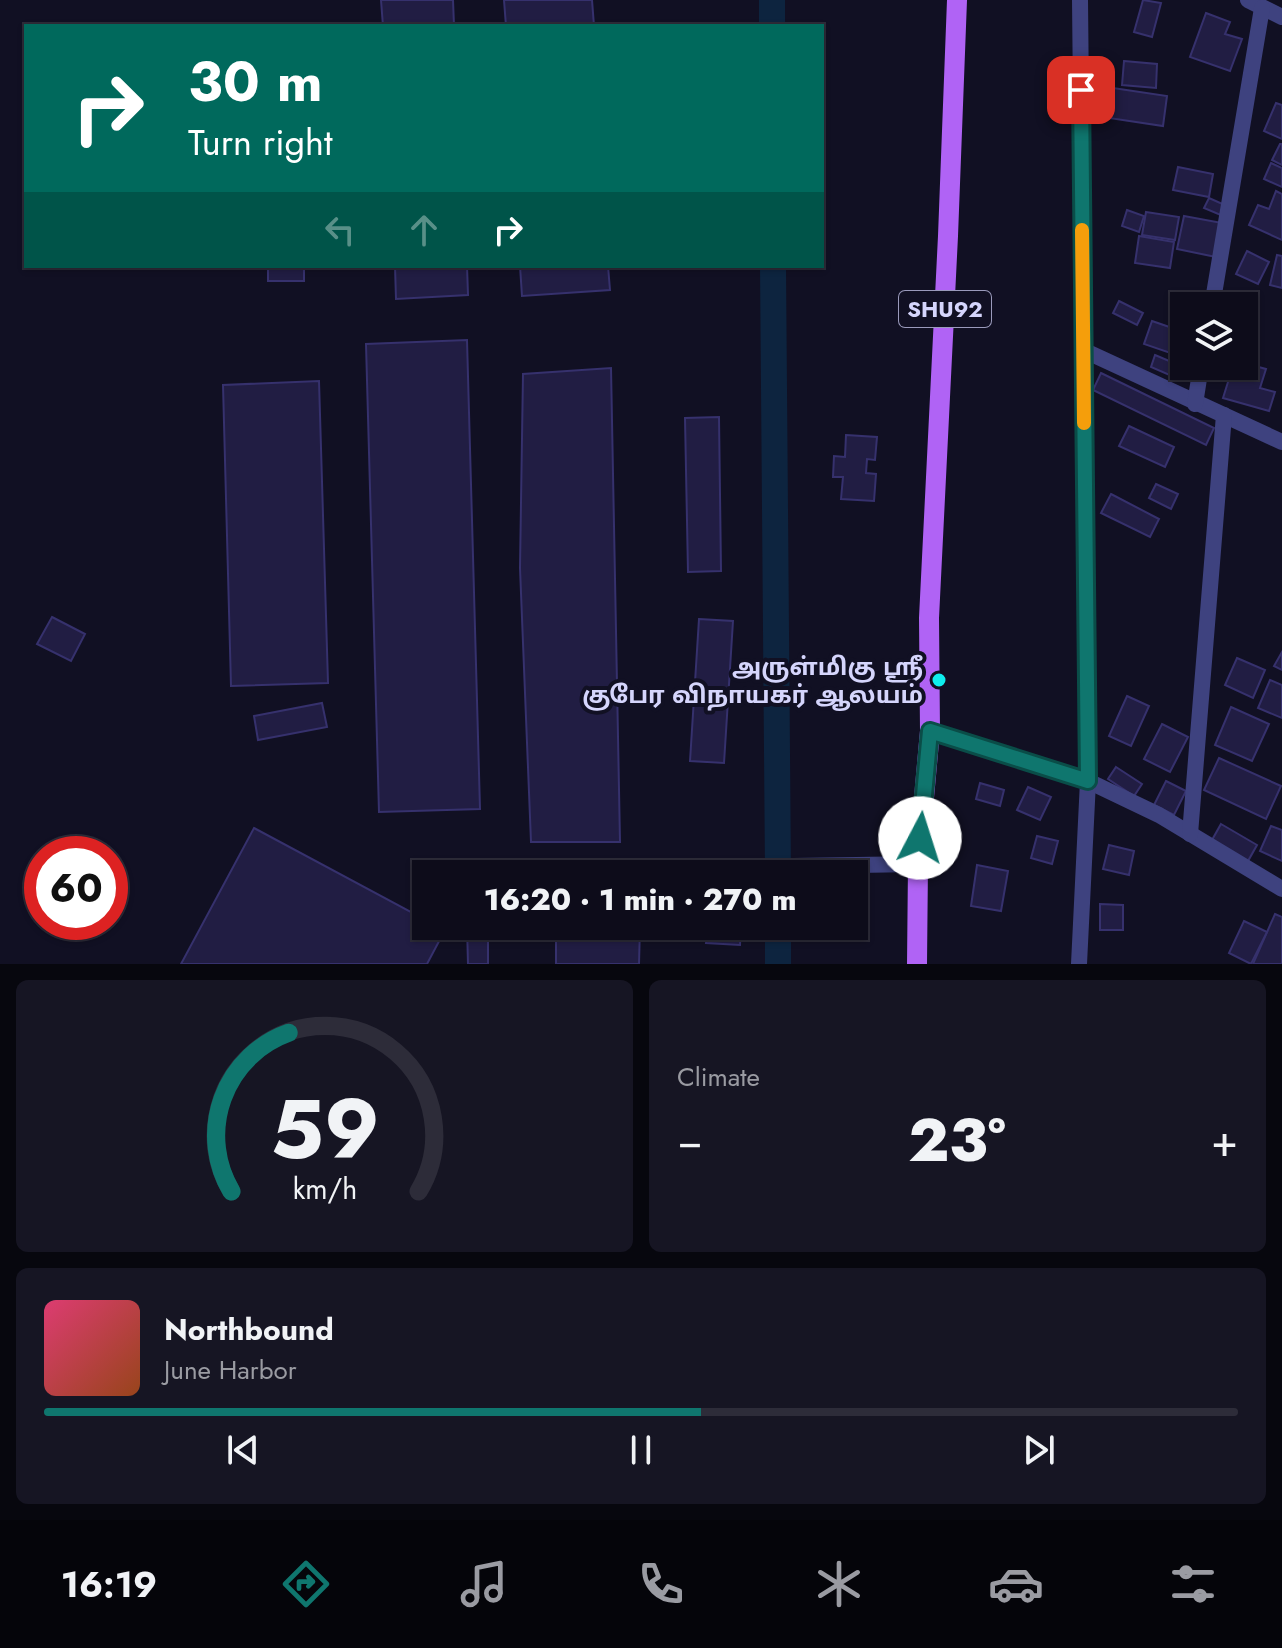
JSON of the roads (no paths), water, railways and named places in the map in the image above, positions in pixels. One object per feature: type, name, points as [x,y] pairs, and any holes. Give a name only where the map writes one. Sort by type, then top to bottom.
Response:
[{"type":"main road","name":"SHU92","points":[[917,964],[918,864],[930,731],[929,618],[957,0]]},
{"type":"street","points":[[1079,964],[1088,781],[1080,0]]},
{"type":"street","points":[[1214,292],[1255,4],[1282,17]]},
{"type":"street","points":[[1083,350],[1282,442]]},
{"type":"street","points":[[1195,404],[1199,380]]},
{"type":"street","points":[[1190,834],[1224,415]]},
{"type":"street","points":[[930,731],[1088,781],[1159,815],[1282,889]]},
{"type":"street","points":[[868,865],[918,864]]},
{"type":"waterway","points":[[772,0],[772,24]]},
{"type":"waterway","points":[[773,268],[778,860]]},
{"type":"waterway","points":[[778,940],[778,964]]},
{"type":"place","name":"அருள்மிகு ஶ்ரீ குபேர விநாயகர் ஆலயம்","points":[[939,680]]}]
